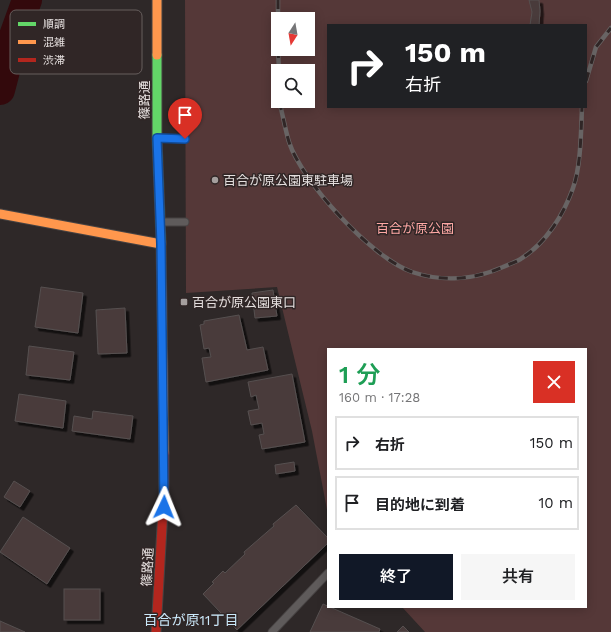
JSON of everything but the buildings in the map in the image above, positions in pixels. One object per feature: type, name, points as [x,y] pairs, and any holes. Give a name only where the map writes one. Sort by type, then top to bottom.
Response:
[{"type":"street","name":"篠路通","points":[[157,0],[157,138],[161,244],[164,492],[159,631]]},
{"type":"street","points":[[0,214],[161,244]]},
{"type":"lane","points":[[157,138],[185,139]]},
{"type":"lane","points":[[160,222],[185,222]]},
{"type":"lane","points":[[272,632],[327,574]]},
{"type":"green space","name":"百合が原公園","points":[[185,0],[611,0],[611,632],[425,632],[403,608],[587,608],[587,348],[327,348],[327,510],[312,431],[277,287],[186,293]]},
{"type":"waterway","points":[[23,10],[27,0]]},
{"type":"waterway","points":[[0,90],[10,51]]},
{"type":"railway","points":[[278,0],[278,12]]},
{"type":"railway","points":[[587,78],[596,47],[611,28]]},
{"type":"railway","points":[[278,56],[279,64]]},
{"type":"railway","points":[[281,108],[289,142],[296,158],[308,177],[340,217],[378,251],[396,264],[412,272],[446,278],[481,275],[513,263],[531,252],[546,236],[565,208],[576,179],[580,148],[582,108]]},
{"type":"traffic: fast","points":[[157,55],[157,138],[161,242]]},
{"type":"traffic: slow","points":[[157,0],[157,55]]},
{"type":"traffic: slow","points":[[0,214],[161,244]]},
{"type":"traffic: slow","points":[[161,242],[164,453]]},
{"type":"traffic: jam","points":[[156,632],[164,492],[164,453]]},
{"type":"place","name":"百合が原公園東駐車場","points":[[215,180]]},
{"type":"place","name":"百合が原公園東口","points":[[184,302]]},
{"type":"district","name":"百合が原11丁目","points":[[191,620]]},
{"type":"route","points":[[164,507],[161,244],[157,138],[185,139]]}]
